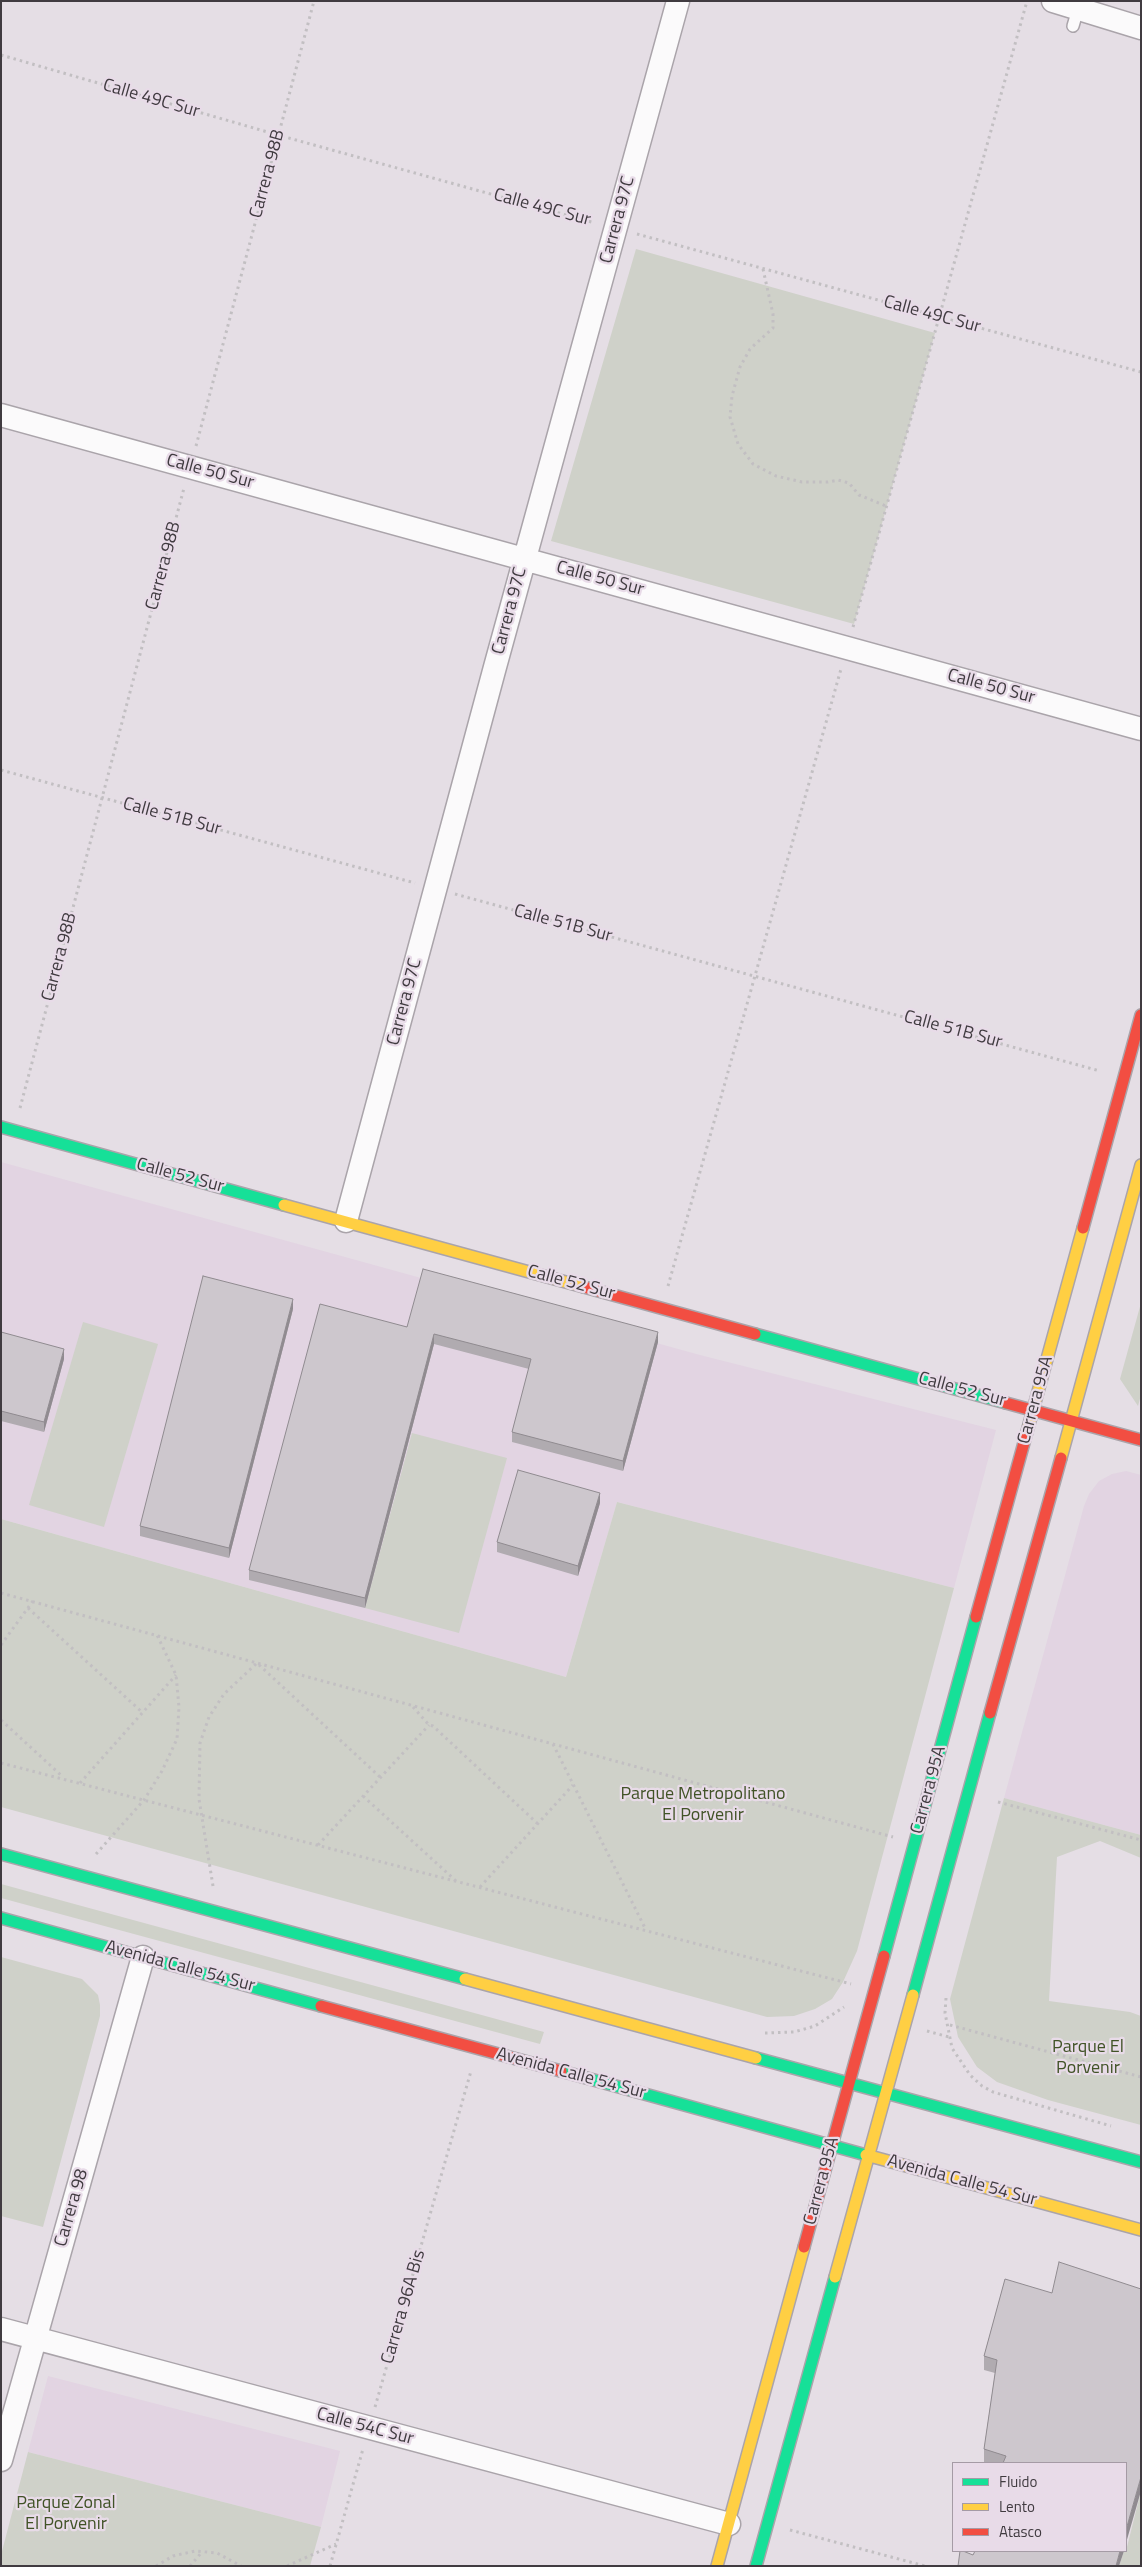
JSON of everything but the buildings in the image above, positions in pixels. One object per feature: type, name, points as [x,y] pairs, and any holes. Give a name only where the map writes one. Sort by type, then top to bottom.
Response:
[{"type":"street","name":"Carrera 97C","points":[[346,1222],[435,888],[678,1]]},
{"type":"street","points":[[1053,1],[1075,18],[1141,28]]},
{"type":"street","name":"Calle 50 Sur","points":[[1,415],[1141,728]]},
{"type":"street","name":"Carrera 95A","points":[[717,2566],[1141,1015]]},
{"type":"street","name":"Calle 52 Sur","points":[[1,1127],[1141,1440]]},
{"type":"street","points":[[756,2566],[1141,1165]]},
{"type":"street","points":[[1,1854],[1141,2162]]},
{"type":"street","name":"Avenida Calle 54 Sur","points":[[1,1918],[1141,2230]]},
{"type":"street","name":"Carrera 98","points":[[1,2460],[143,1957]]},
{"type":"street","name":"Calle 54C Sur","points":[[1,2329],[729,2524]]},
{"type":"path","name":"Carrera 98B","points":[[14,1130],[314,1]]},
{"type":"path","name":"Calle 49C Sur","points":[[1,55],[278,136],[1141,372]]},
{"type":"path","points":[[763,268],[773,314],[773,328],[750,349],[740,367],[732,396],[730,417],[738,444],[753,464],[776,476],[802,482],[838,480],[849,483],[859,495],[886,506]]},
{"type":"path","name":"Calle 51B Sur","points":[[1,770],[1124,1077]]},
{"type":"path","points":[[1,1593],[888,1836],[902,1838]]},
{"type":"path","points":[[1,1645],[33,1601]]},
{"type":"path","points":[[28,1608],[143,1713]]},
{"type":"path","points":[[76,1875],[144,1800],[162,1772],[177,1740],[179,1707],[176,1675],[158,1636]]},
{"type":"path","points":[[257,1663],[380,1777]]},
{"type":"path","points":[[228,1916],[213,1885],[201,1814],[198,1782],[200,1743],[209,1718],[224,1694],[257,1663]]},
{"type":"path","points":[[80,1783],[176,1675]]},
{"type":"path","points":[[412,1706],[538,1824]]},
{"type":"path","points":[[1,1720],[65,1779]]},
{"type":"path","points":[[318,1845],[430,1724]]},
{"type":"path","points":[[553,1744],[646,1931]]},
{"type":"path","points":[[1,1762],[857,1986]]},
{"type":"path","points":[[480,1887],[574,1785]]},
{"type":"path","points":[[363,1796],[457,1881]]},
{"type":"path","points":[[998,1802],[1141,1840]]},
{"type":"path","points":[[87,1851],[105,1856]]},
{"type":"path","points":[[204,1882],[222,1887]]},
{"type":"path","points":[[946,1998],[945,2013],[952,2048],[970,2075],[982,2086],[993,2092],[1113,2127]]},
{"type":"path","points":[[758,2031],[774,2034],[794,2032],[815,2026],[844,2007]]},
{"type":"path","points":[[950,2025],[1141,2078]]},
{"type":"path","name":"Carrera 96A Bis","points":[[330,2566],[478,2048]]},
{"type":"path","points":[[787,2529],[925,2566]]},
{"type":"path","points":[[287,2566],[336,2544]]},
{"type":"path","points":[[156,2566],[173,2556],[202,2552],[217,2554],[241,2566]]},
{"type":"path","points":[[190,2566],[202,2552]]},
{"type":"shaded area","points":[[1,1162],[700,1355],[996,1430],[954,1588],[617,1502],[566,1677],[1,1519]]},
{"type":"shaded area","points":[[1126,1471],[1141,1475],[1141,1835],[1004,1798],[1084,1506],[1089,1494],[1099,1481],[1112,1474]]},
{"type":"shaded area","points":[[48,2376],[340,2451],[321,2527],[28,2452]]},
{"type":"green space","points":[[636,249],[935,333],[854,624],[551,541]]},
{"type":"green space","points":[[1141,1303],[1141,1395],[1138,1406],[1120,1379]]},
{"type":"green space","points":[[83,1322],[158,1344],[104,1527],[29,1505]]},
{"type":"green space","points":[[412,1433],[507,1458],[459,1633],[365,1608]]},
{"type":"green space","name":"Parque Metropolitano El Porvenir","points":[[617,1502],[954,1588],[857,1951],[843,1982],[832,1999],[815,2009],[794,2016],[767,2017],[1,1807],[1,1519],[566,1677]]},
{"type":"green space","name":"Parque El Porvenir","points":[[1004,1798],[1141,1835],[1141,1858],[1100,1841],[1057,1857],[1049,2001],[1130,2012],[1141,2016],[1141,2125],[1048,2100],[997,2082],[977,2067],[958,2037],[950,1999]]},
{"type":"green space","points":[[1,1884],[544,2032],[540,2044],[1,1898]]},
{"type":"green space","points":[[1,1957],[82,1979],[98,1995],[100,2005],[100,2016],[43,2227],[1,2216]]},
{"type":"green space","name":"Parque Zonal El Porvenir","points":[[28,2452],[321,2527],[310,2566],[1,2566],[1,2555]]},
{"type":"green space","points":[[1141,2491],[1141,2566],[1119,2566],[1124,2552],[1127,2552]]},
{"type":"traffic: fast","points":[[1,1127],[284,1205]]},
{"type":"traffic: fast","points":[[755,1334],[1006,1403]]},
{"type":"traffic: fast","points":[[884,1956],[976,1617]]},
{"type":"traffic: fast","points":[[913,1995],[990,1713]]},
{"type":"traffic: fast","points":[[1,1854],[465,1979]]},
{"type":"traffic: fast","points":[[1,1918],[321,2006]]},
{"type":"traffic: fast","points":[[756,2058],[1141,2162]]},
{"type":"traffic: fast","points":[[561,2071],[866,2155]]},
{"type":"traffic: fast","points":[[756,2566],[835,2277]]},
{"type":"traffic: slow","points":[[1061,1458],[1141,1165]]},
{"type":"traffic: slow","points":[[284,1205],[584,1287]]},
{"type":"traffic: slow","points":[[1025,1439],[1083,1228]]},
{"type":"traffic: slow","points":[[465,1979],[756,2058]]},
{"type":"traffic: slow","points":[[835,2277],[913,1995]]},
{"type":"traffic: slow","points":[[866,2155],[1141,2230]]},
{"type":"traffic: slow","points":[[717,2566],[804,2247]]},
{"type":"traffic: jam","points":[[1083,1228],[1141,1015]]},
{"type":"traffic: jam","points":[[584,1287],[755,1334]]},
{"type":"traffic: jam","points":[[1006,1403],[1141,1440]]},
{"type":"traffic: jam","points":[[976,1617],[1025,1439]]},
{"type":"traffic: jam","points":[[990,1713],[1061,1458]]},
{"type":"traffic: jam","points":[[804,2247],[884,1956]]},
{"type":"traffic: jam","points":[[321,2006],[561,2071]]}]
